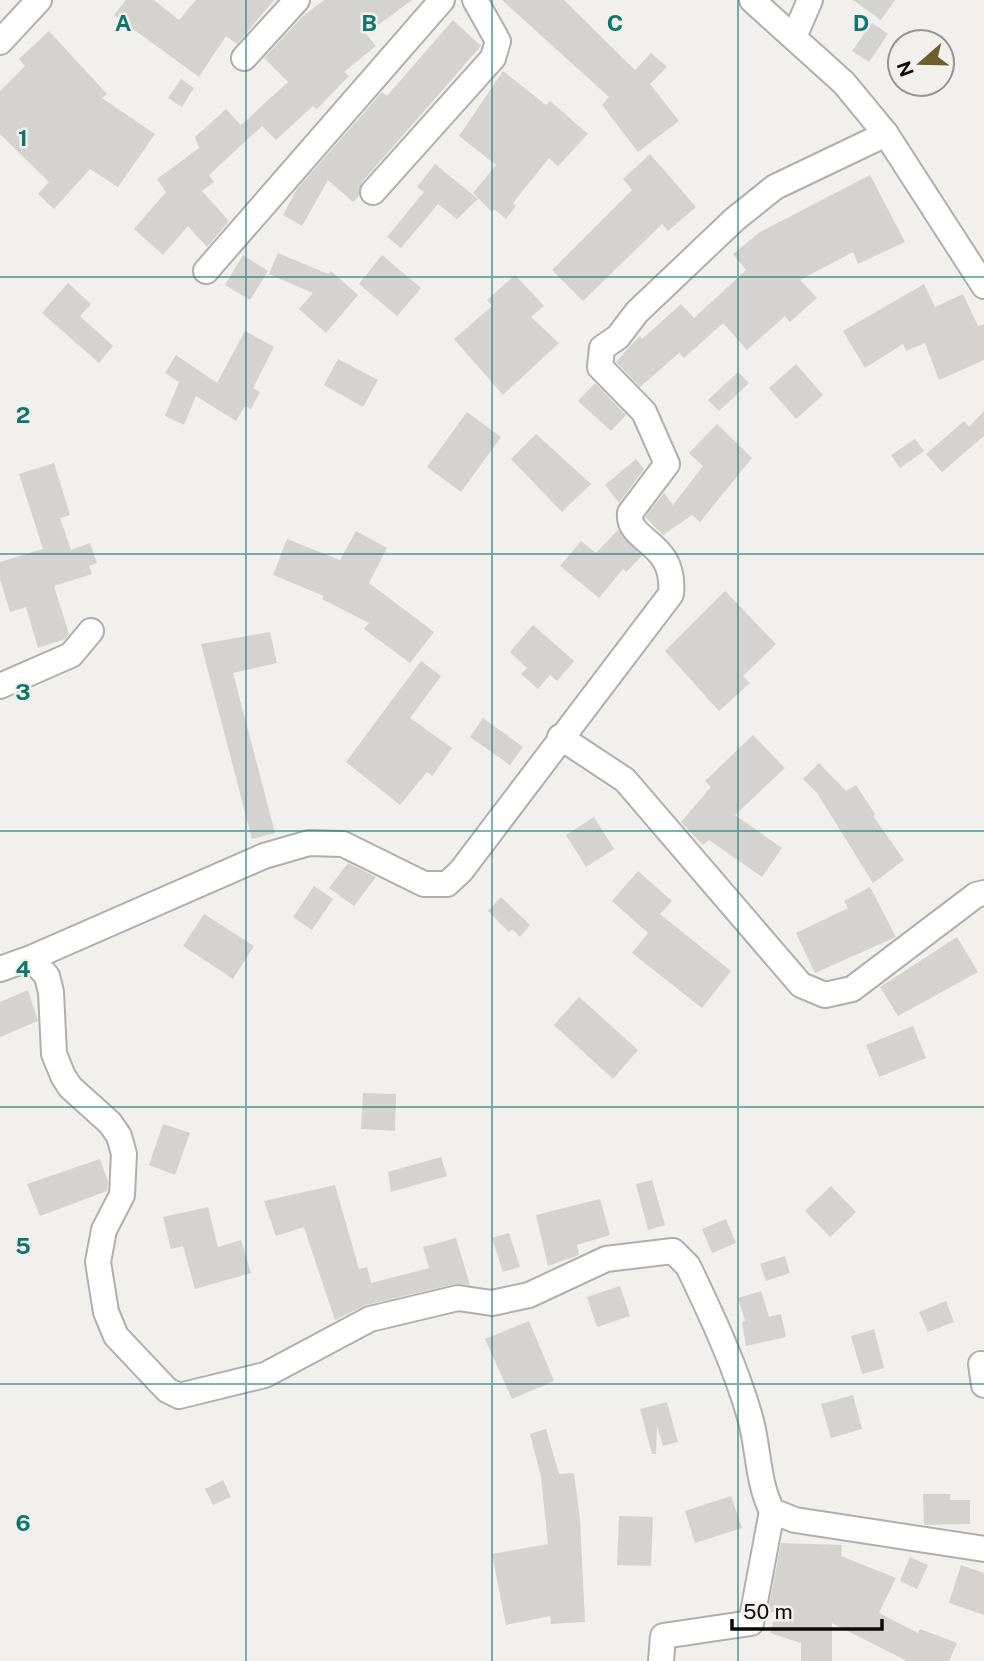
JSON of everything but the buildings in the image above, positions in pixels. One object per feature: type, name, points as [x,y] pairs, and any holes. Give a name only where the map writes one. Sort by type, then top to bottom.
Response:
[{"type":"street","points":[[0,42],[39,0]]},
{"type":"street","points":[[244,58],[297,0]]},
{"type":"street","points":[[206,271],[442,0]]},
{"type":"street","points":[[373,192],[494,58],[498,41],[475,0]]},
{"type":"street","points":[[752,0],[844,83],[886,134],[984,286]]},
{"type":"street","points":[[794,37],[810,0]]},
{"type":"street","points":[[0,969],[264,856],[309,843],[342,844],[424,884],[447,884],[488,837],[560,737],[671,594],[672,577],[664,557],[654,545],[638,534],[629,522],[630,513],[667,464],[644,412],[600,367],[602,348],[618,337],[637,312],[735,219],[775,187],[886,134]]},
{"type":"street","points":[[0,686],[71,655],[91,631]]},
{"type":"street","points":[[560,737],[625,780],[802,985],[825,995],[852,989],[976,895],[984,893]]},
{"type":"street","points":[[31,958],[47,976],[51,992],[54,1055],[63,1076],[70,1087],[110,1123],[119,1136],[124,1154],[122,1195],[104,1230],[98,1262],[106,1312],[116,1336],[167,1390],[179,1396],[197,1394],[265,1375],[370,1319],[458,1298],[492,1303],[529,1295],[606,1259],[673,1251],[688,1266],[744,1399],[758,1447],[761,1489],[772,1511],[751,1623],[663,1636],[661,1661]]},
{"type":"street","points":[[772,1511],[795,1520],[984,1549]]}]
